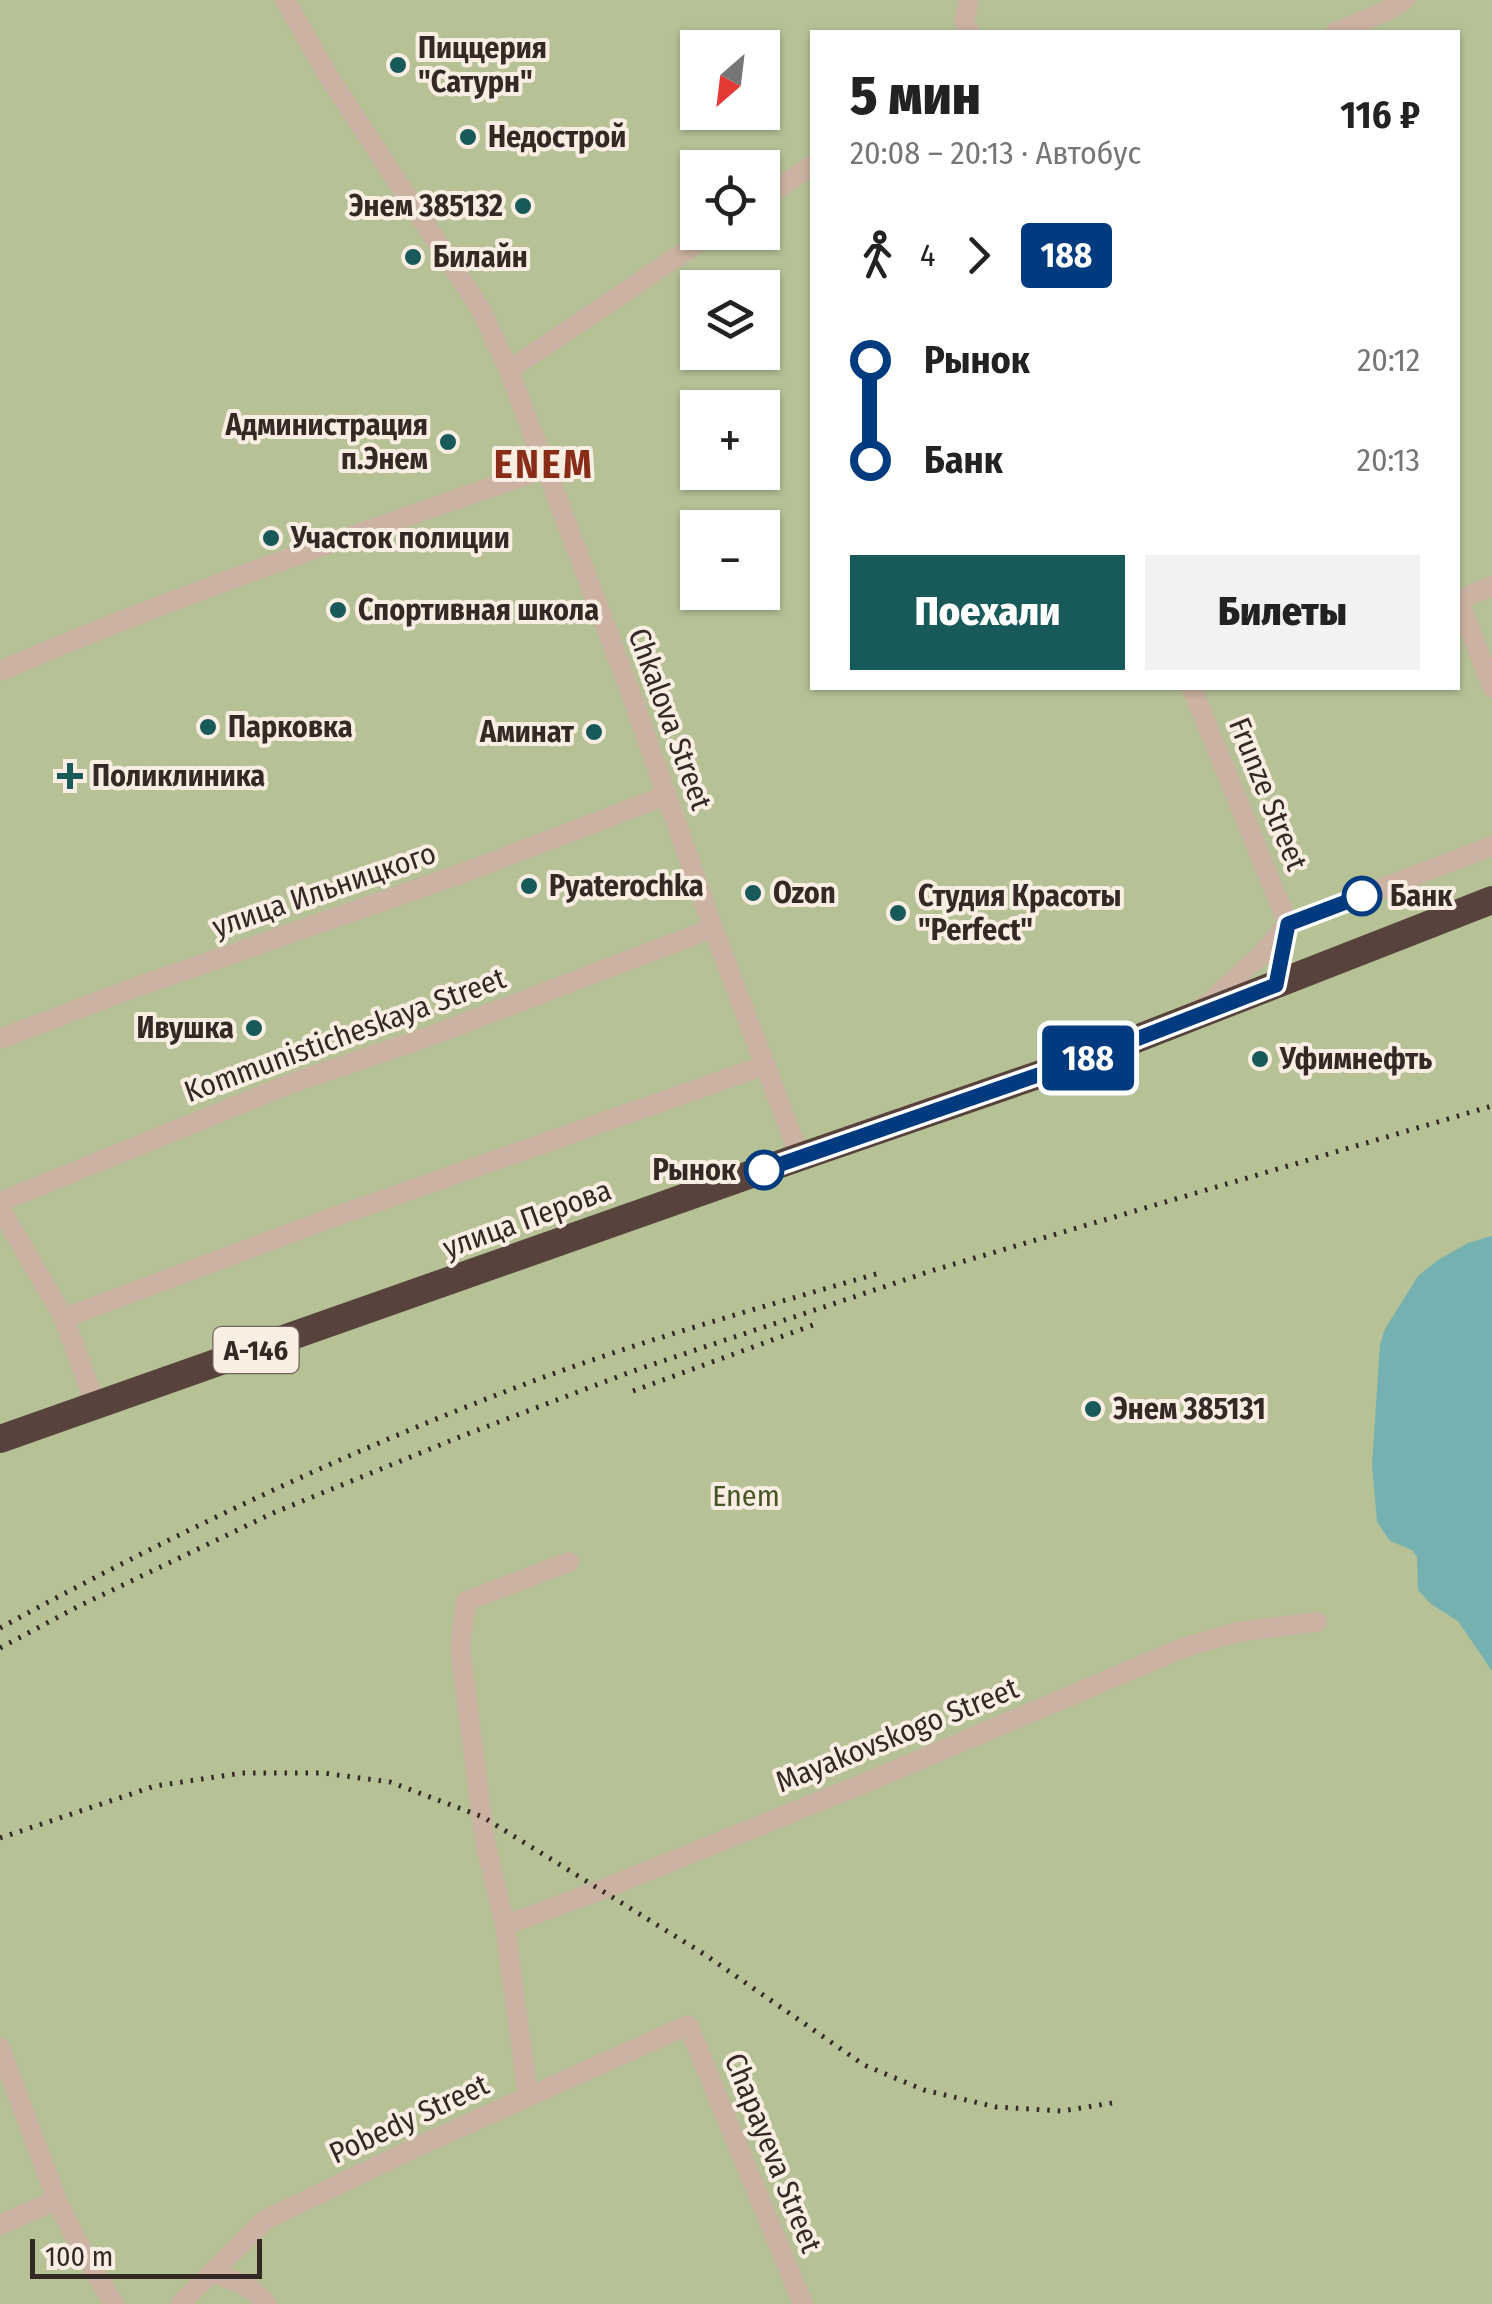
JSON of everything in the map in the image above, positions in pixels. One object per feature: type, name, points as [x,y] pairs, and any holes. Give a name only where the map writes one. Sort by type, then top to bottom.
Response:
[{"type":"highway","name":"улица Перова","points":[[0,1439],[1090,1057],[1492,900]]},
{"type":"street","name":"Chkalova Street","points":[[285,0],[329,77],[480,308],[509,370],[800,1157]]},
{"type":"street","points":[[969,0],[964,22],[969,30]]},
{"type":"street","points":[[1341,30],[1404,0]]},
{"type":"street","points":[[780,188],[810,167]]},
{"type":"street","points":[[509,370],[687,250]]},
{"type":"street","points":[[0,671],[75,638],[546,468]]},
{"type":"street","points":[[1460,598],[1492,586]]},
{"type":"street","points":[[1460,604],[1492,687]]},
{"type":"street","name":"Frunze Street","points":[[1193,690],[1288,924]]},
{"type":"street","name":"улица Ильницкого","points":[[0,1039],[466,872],[667,795]]},
{"type":"street","name":"улица Перова","points":[[1189,1020],[1288,924],[1492,846]]},
{"type":"street","name":"Kommunisticheskaya Street","points":[[0,1205],[292,1083],[428,1037],[713,928]]},
{"type":"street","points":[[64,1318],[334,1217],[766,1065]]},
{"type":"street","points":[[0,1205],[64,1318],[96,1406]]},
{"type":"street","points":[[528,2096],[504,1926],[485,1841],[460,1648],[466,1601],[569,1562]]},
{"type":"street","name":"Mayakovskogo Street","points":[[504,1926],[877,1778],[1180,1649],[1237,1632],[1317,1622]]},
{"type":"street","name":"Pobedy Street","points":[[180,2304],[265,2220],[688,2025]]},
{"type":"street","name":"Chapayeva Street","points":[[688,2025],[803,2304]]},
{"type":"street","points":[[0,2048],[57,2200],[114,2304]]},
{"type":"street","points":[[0,2225],[57,2200]]},
{"type":"street","points":[[211,2273],[239,2281],[266,2304]]},
{"type":"green space","name":"Enem","points":[[0,0],[1492,0],[1492,2304],[0,2304]]},
{"type":"water","points":[[1492,1236],[1492,1671],[1458,1621],[1431,1604],[1418,1590],[1417,1557],[1412,1550],[1390,1541],[1377,1522],[1372,1464],[1380,1345],[1385,1329],[1418,1276],[1468,1243]]},
{"type":"railway","points":[[0,1648],[273,1513],[633,1371],[934,1270],[1492,1106]]},
{"type":"railway","points":[[0,1628],[264,1495],[467,1407],[621,1350],[883,1272]]},
{"type":"railway","points":[[633,1391],[813,1325]]},
{"type":"railway","points":[[0,1838],[155,1786],[242,1773],[323,1773],[390,1782],[483,1817],[704,1954],[864,2065],[924,2090],[996,2107],[1062,2111],[1112,2103]]},
{"type":"bus line","name":"188","points":[[764,1170],[1090,1057],[1276,985],[1288,924],[1362,896]]},
{"type":"place","name":"Пиццерия \"Сатурн\"","points":[[398,65]]},
{"type":"place","name":"Недострой","points":[[468,137]]},
{"type":"place","name":"Энем 385132","points":[[523,206]]},
{"type":"place","name":"Билайн","points":[[413,257]]},
{"type":"place","name":"Администрация п.Энем","points":[[448,442]]},
{"type":"place","name":"Участок полиции","points":[[271,538]]},
{"type":"place","name":"Спортивная школа","points":[[338,610]]},
{"type":"place","name":"Парковка","points":[[208,727]]},
{"type":"place","name":"Аминат","points":[[594,732]]},
{"type":"place","name":"Поликлиника","points":[[70,776]]},
{"type":"place","name":"Pyaterochka","points":[[529,886]]},
{"type":"place","name":"Ozon","points":[[753,893]]},
{"type":"place","name":"Банк","points":[[1362,896]]},
{"type":"place","name":"Студия Красоты \"Perfect\"","points":[[898,913]]},
{"type":"place","name":"Ивушка","points":[[254,1028]]},
{"type":"place","name":"Уфимнефть","points":[[1260,1059]]},
{"type":"place","name":"Рынок","points":[[764,1170]]},
{"type":"place","name":"Энем 385131","points":[[1093,1409]]},
{"type":"district","name":"ENEM","points":[[544,465]]}]
